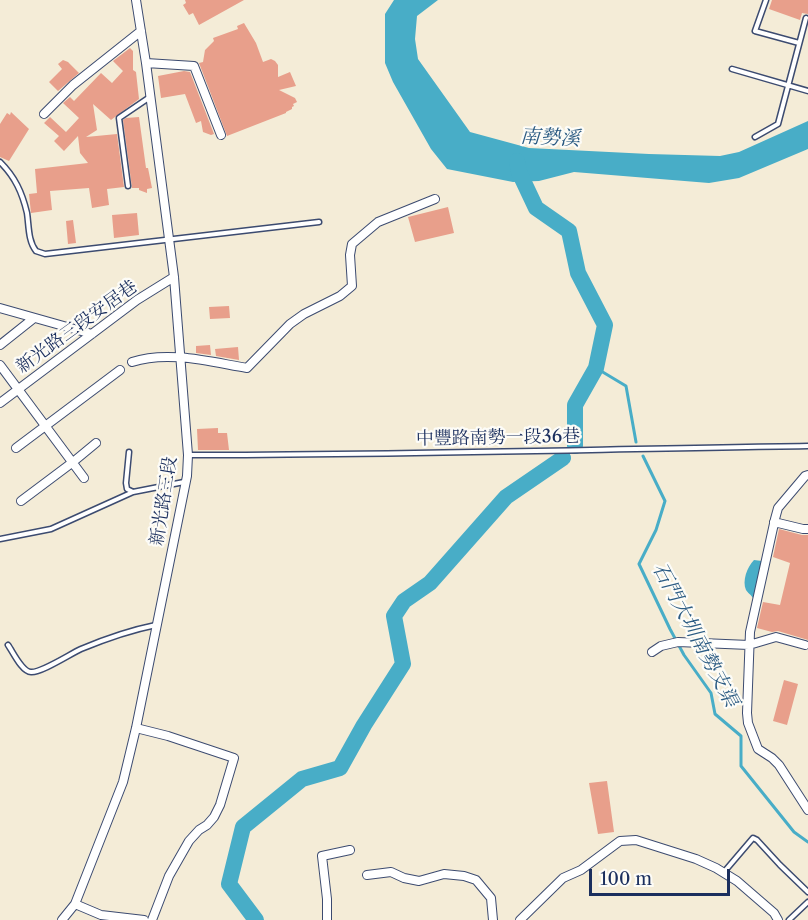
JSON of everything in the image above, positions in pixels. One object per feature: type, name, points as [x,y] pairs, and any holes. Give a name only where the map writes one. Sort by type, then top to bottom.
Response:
[{"type":"street","name":"新光路三段","points":[[62,920],[75,904],[123,782],[186,482],[188,455],[174,278],[136,0]]},
{"type":"street","points":[[44,114],[73,85],[141,31]]},
{"type":"street","points":[[146,63],[194,66],[221,135]]},
{"type":"street","points":[[132,362],[143,359],[180,357],[247,368],[290,324],[304,314],[340,296],[352,286],[352,244],[378,222],[435,199]]},
{"type":"street","name":"新光路三段安居巷","points":[[0,403],[137,300],[174,278]]},
{"type":"street","points":[[0,308],[92,334]]},
{"type":"street","points":[[0,345],[34,318]]},
{"type":"street","points":[[0,365],[84,478]]},
{"type":"street","points":[[16,448],[120,370]]},
{"type":"street","points":[[21,501],[96,443]]},
{"type":"street","points":[[808,475],[778,508],[774,522],[750,632],[747,713],[748,723],[758,749],[779,765],[808,810]]},
{"type":"street","points":[[774,522],[808,529]]},
{"type":"street","points":[[652,652],[678,642],[749,645],[776,638],[805,645]]},
{"type":"street","points":[[136,728],[234,758],[220,805],[214,817],[189,841],[169,876],[152,920]]},
{"type":"street","points":[[520,920],[563,878],[580,870],[620,841],[636,840],[696,859],[716,868],[737,881],[774,913],[778,920]]},
{"type":"street","points":[[327,920],[322,856],[350,850]]},
{"type":"street","points":[[367,875],[391,872],[419,881],[444,874],[476,880],[491,898],[493,920]]},
{"type":"street","points":[[75,904],[101,915],[144,920]]},
{"type":"lane","points":[[766,0],[755,31],[799,43]]},
{"type":"lane","points":[[755,137],[778,124],[806,18]]},
{"type":"lane","points":[[732,69],[808,91]]},
{"type":"lane","points":[[128,186],[119,118],[150,96]]},
{"type":"lane","points":[[0,162],[18,183],[27,213],[32,246],[36,251],[45,254],[319,222]]},
{"type":"lane","name":"中豐路南勢一段36巷","points":[[188,455],[808,446]]},
{"type":"lane","points":[[129,452],[126,483],[127,489],[133,492]]},
{"type":"lane","points":[[0,539],[51,529],[133,492],[186,482]]},
{"type":"lane","points":[[8,645],[24,670],[30,673],[92,645],[156,625]]},
{"type":"lane","points":[[724,873],[753,838],[808,892]]},
{"type":"lane","points":[[789,920],[808,903]]},
{"type":"water","points":[[394,0],[438,0],[417,16],[415,39],[418,59],[470,132],[529,148],[720,156],[739,152],[808,121],[808,149],[739,178],[709,183],[574,172],[539,181],[513,182],[447,169],[431,149],[393,82],[385,63],[385,14]]},
{"type":"water","points":[[754,560],[762,561],[753,598],[746,590],[745,578]]},
{"type":"building","points":[[185,0],[244,0],[199,25],[193,13],[189,15],[183,5],[186,3]]},
{"type":"building","points":[[772,0],[808,0],[808,14],[802,13],[800,20],[769,9]]},
{"type":"building","points":[[244,23],[256,43],[263,62],[271,59],[275,61],[278,65],[278,77],[290,72],[296,86],[279,90],[295,98],[297,102],[286,113],[227,136],[199,63],[203,62],[205,50],[214,41],[213,38],[238,29],[237,26]]},
{"type":"building","points":[[130,48],[133,51],[133,70],[136,72],[139,99],[111,120],[93,104],[97,130],[86,137],[117,134],[124,187],[107,189],[109,205],[92,208],[89,188],[50,191],[52,210],[31,213],[29,194],[37,193],[35,169],[88,163],[80,153],[78,136],[64,151],[54,141],[59,136],[44,123],[50,117],[66,132],[79,118],[63,103],[70,97],[74,101],[101,73],[112,83],[123,71],[113,61]]},
{"type":"building","points":[[63,60],[79,73],[58,91],[49,82],[62,69],[58,64]]},
{"type":"building","points":[[190,72],[214,134],[203,132],[201,121],[196,123],[185,94],[161,98],[158,76]]},
{"type":"building","points":[[11,112],[29,129],[9,161],[0,157],[0,124],[7,113],[10,115]]},
{"type":"building","points":[[139,117],[146,168],[148,168],[152,188],[147,189],[147,193],[139,188],[132,188],[123,120]]},
{"type":"building","points":[[448,207],[454,233],[415,242],[408,217]]},
{"type":"building","points":[[137,213],[139,235],[114,238],[112,215]]},
{"type":"building","points":[[73,220],[76,243],[68,244],[66,221]]},
{"type":"building","points":[[229,306],[230,318],[210,319],[209,307]]},
{"type":"building","points":[[210,345],[211,355],[196,353],[196,346]]},
{"type":"building","points":[[238,347],[239,360],[216,356],[215,349]]},
{"type":"building","points":[[218,428],[218,433],[227,433],[229,450],[198,450],[197,429]]},
{"type":"building","points":[[779,529],[808,535],[808,640],[778,631],[772,632],[757,628],[763,602],[780,605],[790,563],[773,557]]},
{"type":"building","points":[[784,680],[798,684],[787,725],[773,721]]},
{"type":"building","points":[[607,781],[614,832],[598,834],[589,783]]},
{"type":"waterway","points":[[517,161],[519,172],[536,208],[569,231],[578,273],[605,325],[596,368],[575,405],[575,446]]},
{"type":"waterway","name":"石門大圳南勢支渠","points":[[596,368],[626,386],[636,442]]},
{"type":"waterway","name":"石門大圳南勢支渠","points":[[643,456],[665,501],[656,530],[639,564],[684,655],[711,693],[715,714],[741,736],[741,766],[794,832],[808,842]]},
{"type":"waterway","points":[[256,920],[229,884],[243,827],[302,779],[340,768],[403,664],[394,616],[404,601],[430,583],[506,497],[563,458]]},
{"type":"water label","name":"南勢溪","points":[[550,138]]}]
